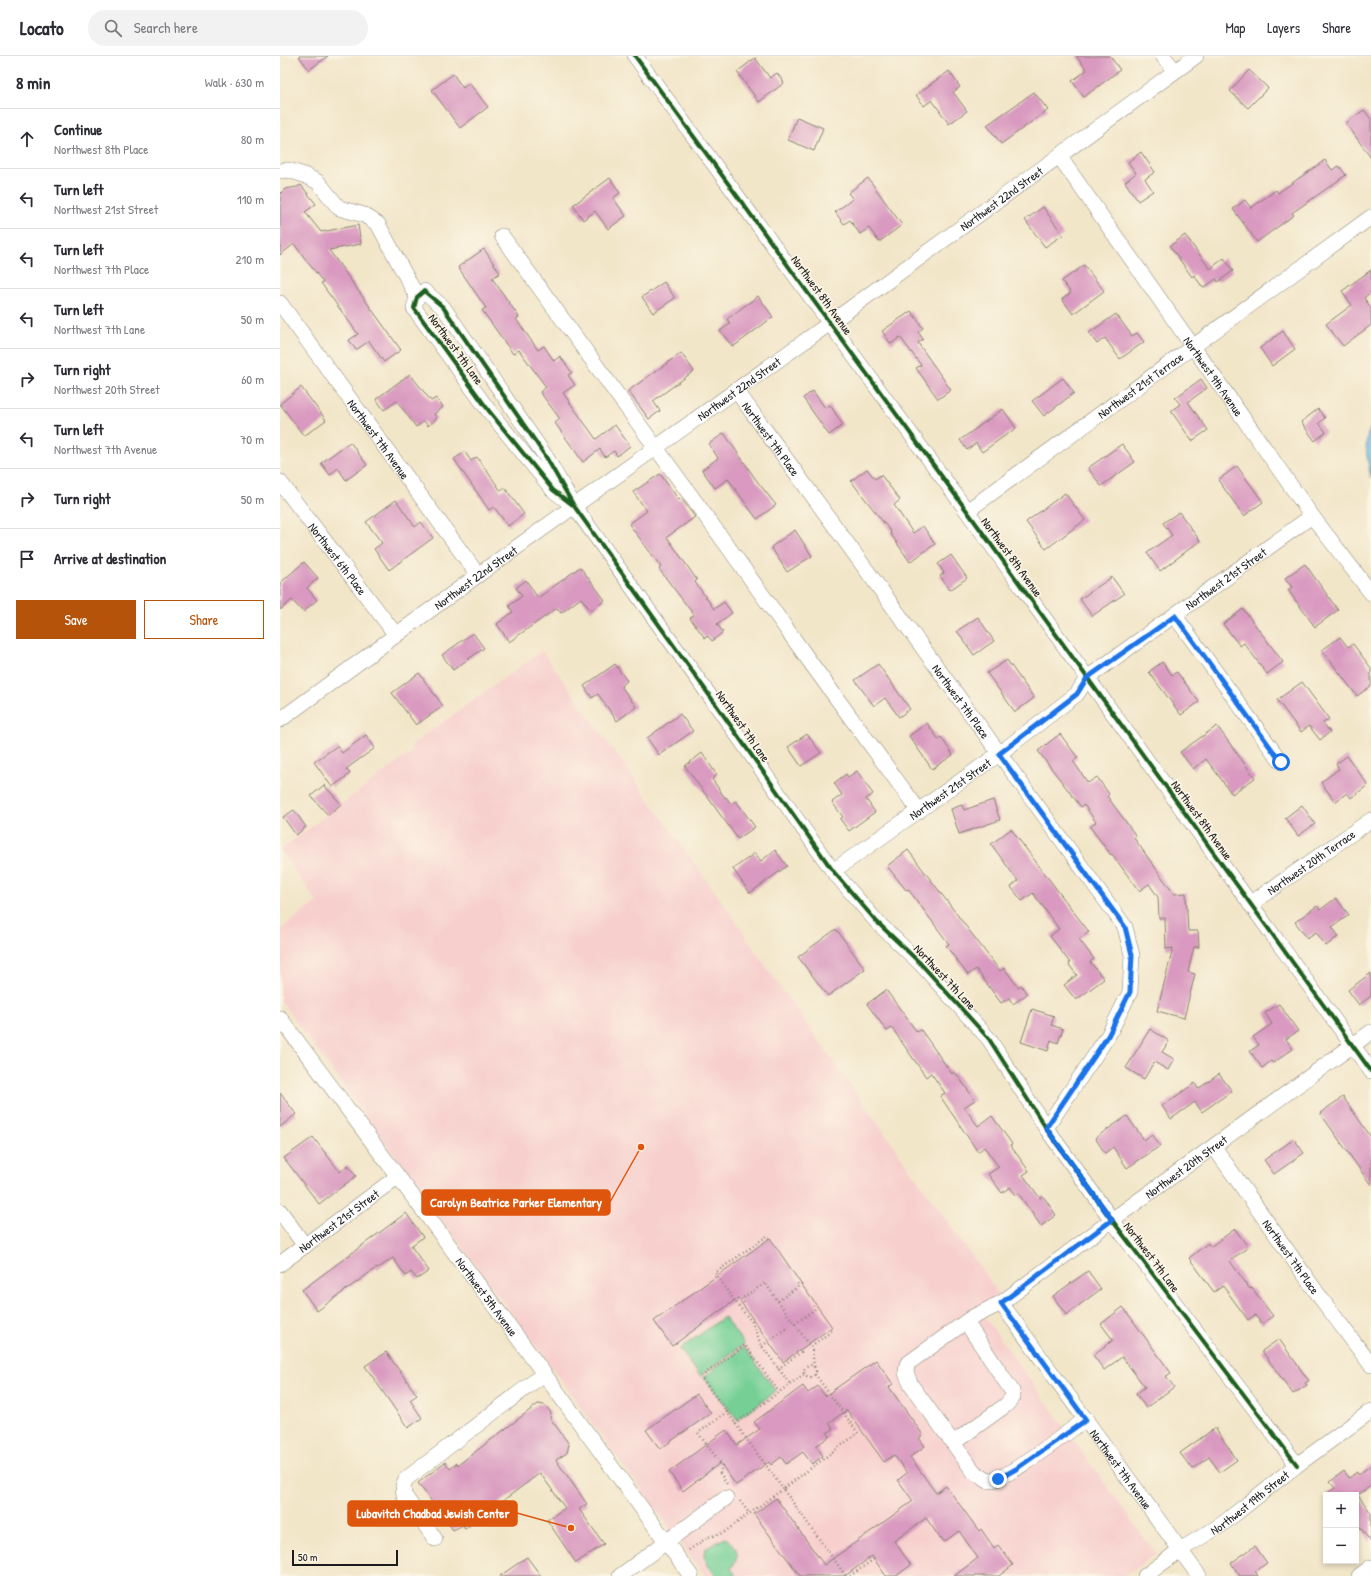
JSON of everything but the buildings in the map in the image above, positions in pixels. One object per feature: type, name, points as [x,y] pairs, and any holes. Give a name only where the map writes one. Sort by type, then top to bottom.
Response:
[{"type":"street","name":"Northwest 8th Avenue","points":[[635,56],[967,511],[1371,1071]]},
{"type":"street","points":[[1163,56],[1174,72]]},
{"type":"street","name":"Northwest 22nd Street","points":[[280,720],[478,575],[830,323],[1196,56]]},
{"type":"street","name":"Northwest 9th Avenue","points":[[1059,156],[1312,516],[1371,593]]},
{"type":"street","points":[[280,171],[288,170],[304,174],[318,182],[339,208],[364,215],[378,224],[417,297]]},
{"type":"street","name":"Northwest 21st Terrace","points":[[967,511],[1371,217]]},
{"type":"street","points":[[502,236],[656,447],[812,666],[919,811]]},
{"type":"street","name":"Northwest 7th Lane","points":[[574,506],[553,490],[490,411],[414,308],[417,297],[424,291],[443,307],[546,457],[574,506],[833,871],[877,922],[921,964],[989,1039],[1046,1128],[1112,1220],[1298,1465]]},
{"type":"street","name":"Northwest 7th Avenue","points":[[280,303],[478,575]]},
{"type":"street","name":"Northwest 7th Place","points":[[736,390],[1125,927],[1132,955],[1130,992],[1112,1030],[1046,1128]]},
{"type":"street","name":"Northwest 6th Place","points":[[280,482],[396,635]]},
{"type":"street","name":"Northwest 21st Street","points":[[833,871],[999,754],[1077,694],[1087,678],[1312,516]]},
{"type":"street","points":[[1175,616],[1281,762]]},
{"type":"street","name":"Northwest 20th Terrace","points":[[1250,904],[1371,820]]},
{"type":"street","name":"Northwest 5th Avenue","points":[[280,1018],[544,1374],[691,1576]]},
{"type":"street","name":"Northwest 20th Street","points":[[1086,1420],[1016,1469],[992,1481],[988,1481],[978,1476],[911,1385],[907,1378],[905,1369],[906,1364],[966,1322],[1001,1303],[1112,1220],[1371,1032]]},
{"type":"street","name":"Northwest 7th Place","points":[[1214,1147],[1320,1297],[1371,1365]]},
{"type":"street","name":"Northwest 21st Street","points":[[280,1264],[397,1177]]},
{"type":"street","points":[[280,1211],[305,1246]]},
{"type":"street","name":"Northwest 7th Avenue","points":[[1001,1303],[1199,1576]]},
{"type":"street","points":[[953,1443],[1006,1405],[1013,1397],[1012,1391],[966,1322]]},
{"type":"street","points":[[435,1540],[404,1495],[403,1486],[406,1479],[544,1374]]},
{"type":"street","name":"Northwest 19th Street","points":[[1145,1576],[1180,1550],[1221,1525],[1371,1411]]},
{"type":"street","points":[[620,1576],[730,1493]]},
{"type":"street","points":[[1359,1576],[1371,1567]]},
{"type":"path","points":[[769,1239],[766,1236],[743,1255],[715,1273],[735,1302],[752,1322],[762,1346],[790,1384]]},
{"type":"path","points":[[687,1552],[708,1537],[722,1533],[858,1433],[815,1374],[816,1370],[814,1367],[811,1346],[765,1282],[741,1299],[744,1303]]},
{"type":"path","points":[[778,1301],[799,1286],[797,1283]]},
{"type":"path","points":[[795,1324],[815,1308],[813,1306]]},
{"type":"path","points":[[762,1346],[785,1329],[783,1327]]},
{"type":"path","points":[[811,1346],[832,1331],[830,1328]]},
{"type":"path","points":[[779,1392],[745,1345],[701,1377],[846,1576]]},
{"type":"path","points":[[778,1369],[801,1352],[800,1350]]},
{"type":"path","points":[[804,1374],[803,1370],[805,1366],[809,1365],[814,1367]]},
{"type":"path","points":[[804,1374],[810,1377],[815,1374]]},
{"type":"path","points":[[735,1424],[804,1374]]},
{"type":"path","points":[[727,1412],[698,1433],[722,1466],[720,1473],[730,1493],[749,1513]]},
{"type":"path","points":[[850,1576],[874,1559]]},
{"type":"shaded area","points":[[542,651],[741,928],[755,951],[999,1294],[979,1309],[1156,1554],[1125,1576],[705,1576],[280,1000],[280,930],[317,902],[280,850],[413,751],[410,746]]},
{"type":"green space","points":[[724,1317],[744,1344],[700,1376],[680,1349]]},
{"type":"green space","points":[[744,1347],[776,1391],[737,1420],[704,1377]]},
{"type":"green space","points":[[725,1538],[733,1544],[737,1553],[736,1560],[731,1569],[737,1576],[716,1576],[705,1560],[705,1549]]},
{"type":"water","points":[[1371,427],[1371,478],[1366,445],[1368,433]]},
{"type":"cycle path","points":[[635,56],[967,511],[1371,1071]]},
{"type":"cycle path","points":[[574,506],[553,490],[489,411],[414,308],[417,297],[424,291],[443,307],[546,457],[574,506],[833,871],[877,922],[921,964],[989,1039],[1046,1128],[1112,1220],[1297,1465]]},
{"type":"place","name":"Carolyn Beatrice Parker Elementary","points":[[641,1147]]},
{"type":"place","name":"Lubavitch Chadbad Jewish Center","points":[[571,1528]]},
{"type":"route","points":[[998,1479],[1016,1469],[1086,1420],[1001,1303],[1112,1220],[1046,1128],[1108,1036],[1130,992],[1132,955],[1125,927],[999,754],[1077,694],[1087,678],[1175,616],[1281,762]]}]
